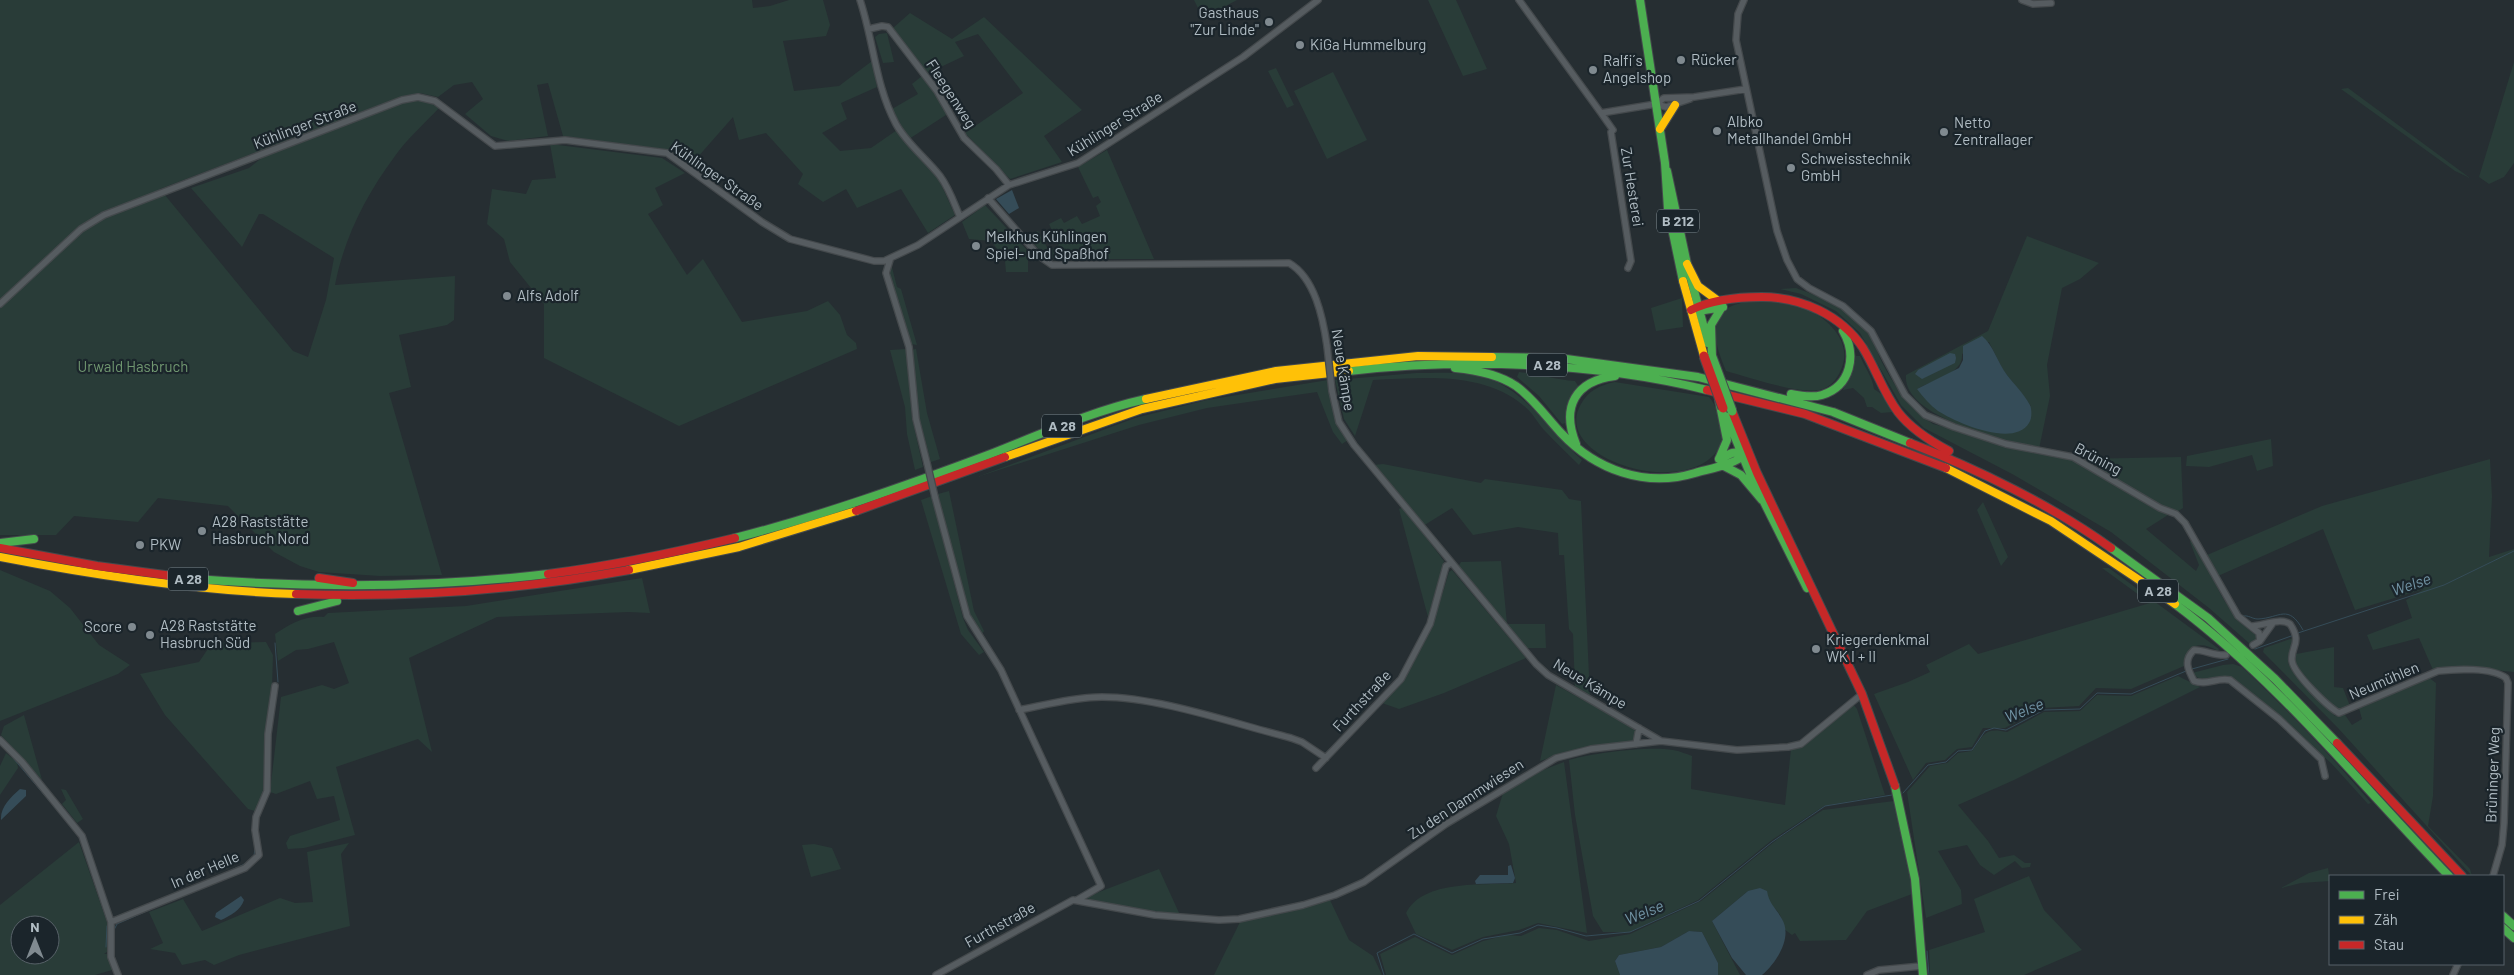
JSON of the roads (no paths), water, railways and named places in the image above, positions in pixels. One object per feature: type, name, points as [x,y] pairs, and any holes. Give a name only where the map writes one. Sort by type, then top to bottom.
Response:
[{"type":"main road","name":"B 212","points":[[1640,0],[1665,163],[1670,178],[1695,310]]},
{"type":"main road","points":[[1660,129],[1675,105]]},
{"type":"main road","name":"B 212","points":[[1665,163],[1664,180],[1673,231],[1708,356],[1723,407],[1754,474]]},
{"type":"main road","points":[[1687,264],[1698,286],[1720,304]]},
{"type":"main road","points":[[1695,310],[1737,299],[1764,296],[1794,300],[1829,316],[1848,330],[1862,346],[1886,394],[1902,416],[1928,439],[1971,462],[1978,470]]},
{"type":"main road","points":[[1708,356],[1709,330],[1712,319],[1720,304]]},
{"type":"main road","points":[[1765,392],[1775,390],[1814,397],[1828,392],[1842,383],[1851,363],[1851,346],[1847,336],[1829,316]]},
{"type":"main road","name":"A 28","points":[[0,548],[87,566],[171,578],[293,587],[379,588],[442,585],[552,574],[624,563],[723,542],[832,510],[1056,428],[1134,402],[1220,380],[1290,367],[1408,355],[1509,354],[1585,359],[1638,366],[1765,392],[1877,427],[1978,470],[2054,511],[2109,545],[2210,619],[2284,686],[2461,875]]},
{"type":"main road","name":"B 212","points":[[1708,356],[1723,407]]},
{"type":"main road","points":[[1437,363],[1485,373],[1514,385],[1541,407],[1565,437],[1578,449],[1605,467],[1643,479],[1670,479],[1706,469],[1744,453]]},
{"type":"main road","name":"A 28","points":[[1,562],[169,586],[236,593],[357,597],[442,594],[525,587],[679,561],[784,534],[835,518],[1059,436],[1179,399],[1267,380],[1316,373],[1437,363],[1545,365],[1656,378],[1755,399],[1867,433],[1967,475],[2085,540],[2166,596],[2253,668],[2316,731],[2448,875]]},
{"type":"main road","points":[[1578,449],[1568,427],[1568,413],[1574,397],[1586,385],[1595,380],[1612,376],[1649,381],[1656,378]]},
{"type":"main road","points":[[1720,462],[1727,440],[1723,407]]},
{"type":"main road","points":[[1720,462],[1742,475],[1762,500]]},
{"type":"main road","points":[[1754,474],[1762,500],[1791,558],[1819,606]]},
{"type":"main road","points":[[1754,474],[1862,694],[1896,790],[1915,879],[1923,971]]},
{"type":"main road","points":[[0,542],[34,539]]},
{"type":"main road","points":[[320,578],[379,588]]},
{"type":"main road","points":[[298,611],[357,597]]},
{"type":"main road","points":[[2504,917],[2514,926]]},
{"type":"main road","points":[[2504,929],[2514,938]]},
{"type":"street","points":[[860,0],[869,29],[880,88],[888,108],[905,138],[941,177],[960,217]]},
{"type":"street","name":"Kühlinger Straße","points":[[0,304],[81,229],[104,215],[402,100],[418,97],[435,101],[495,146],[565,140],[667,153],[762,222],[790,238],[878,261],[890,260],[918,245],[1009,185],[1078,163],[1243,57],[1318,0]]},
{"type":"street","name":"Zur Hesterei","points":[[1519,0],[1613,130],[1611,132],[1631,261],[1628,268]]},
{"type":"street","name":"Brüning","points":[[1744,0],[1738,14],[1736,40],[1777,231],[1791,270],[1809,288],[1843,306],[1871,332],[1893,373],[1914,406],[1932,419],[2006,444],[2073,457],[2160,508],[2176,514],[2184,524],[2238,616],[2259,633],[2260,641]]},
{"type":"street","points":[[2022,0],[2033,4],[2051,3]]},
{"type":"street","name":"Fleegenweg","points":[[869,29],[882,26],[888,27],[937,91],[964,138],[1009,185]]},
{"type":"street","points":[[1656,104],[1664,98],[1694,97],[1746,88]]},
{"type":"street","points":[[1601,113],[1656,104],[1675,105],[1694,97]]},
{"type":"street","name":"Neue Kämpe","points":[[988,198],[1046,263],[1052,265],[1289,263],[1297,268],[1308,283],[1322,319],[1335,408],[1345,432],[1451,563],[1542,669],[1661,741]]},
{"type":"street","points":[[886,273],[890,260]]},
{"type":"street","points":[[878,261],[886,273],[909,347],[916,419],[967,616],[1001,670],[1019,710],[1100,697],[1122,698],[1170,707],[1291,738],[1302,742],[1326,758]]},
{"type":"street","name":"Furthstraße","points":[[1316,768],[1401,679],[1430,624],[1446,566],[1451,563]]},
{"type":"street","name":"Neumühlen","points":[[2274,623],[2286,622],[2293,628],[2297,639],[2291,658],[2295,670],[2331,709],[2339,713],[2438,671],[2454,669],[2502,675]]},
{"type":"street","points":[[2250,626],[2274,623]]},
{"type":"street","points":[[2253,645],[2260,641],[2274,623]]},
{"type":"street","points":[[2226,655],[2220,656],[2204,650],[2194,650],[2188,655],[2187,665],[2194,681],[2201,684],[2224,678],[2230,680],[2280,719],[2322,759],[2324,776]]},
{"type":"street","name":"Brüninger Weg","points":[[2493,875],[2502,845],[2504,822],[2508,683],[2502,675]]},
{"type":"street","name":"In der Helle","points":[[111,922],[245,868],[259,855],[256,824],[266,792],[268,734],[274,686]]},
{"type":"street","name":"Zu den Dammwiesen","points":[[1077,900],[1155,914],[1218,920],[1239,919],[1303,904],[1335,895],[1364,882],[1446,824],[1542,765],[1584,751],[1661,741],[1737,750],[1801,744],[1862,694]]},
{"type":"street","name":"Furthstraße","points":[[936,975],[1067,902],[1077,900],[1101,886],[1019,710]]},
{"type":"street","points":[[1636,744],[1639,728]]},
{"type":"street","points":[[0,740],[22,762],[82,836],[111,922],[110,957],[118,975]]},
{"type":"street","points":[[1867,975],[1879,970],[1923,971]]},
{"type":"water","points":[[1012,190],[1019,208],[1009,214],[996,199]]},
{"type":"water","points":[[1982,336],[1990,344],[2007,375],[2030,405],[2031,419],[2022,430],[2011,433],[1999,433],[1971,427],[1938,411],[1917,389],[1959,368],[1963,360],[1963,346]]},
{"type":"water","points":[[1950,353],[1955,354],[1955,363],[1922,379],[1915,374],[1918,370]]},
{"type":"water","points":[[20,789],[26,790],[26,796],[1,820],[4,807]]},
{"type":"water","points":[[1511,865],[1515,878],[1513,883],[1476,884],[1475,881],[1480,875],[1508,875],[1508,866]]},
{"type":"water","points":[[1760,888],[1767,891],[1771,903],[1782,919],[1785,926],[1784,942],[1773,964],[1762,975],[1746,975],[1732,958],[1712,921],[1748,891]]},
{"type":"water","points":[[241,896],[244,900],[235,912],[221,920],[215,917],[216,913]]},
{"type":"water","points":[[1689,931],[1702,932],[1718,963],[1718,975],[1620,975],[1615,961],[1619,955],[1661,947]]},
{"type":"waterway","name":"Welse","points":[[2298,633],[2444,585],[2514,551]]},
{"type":"waterway","points":[[2243,616],[2258,619],[2288,614],[2298,622],[2303,630]]},
{"type":"waterway","name":"Welse","points":[[2255,649],[2294,635]]},
{"type":"waterway","points":[[275,643],[278,682]]},
{"type":"waterway","name":"Welse","points":[[2192,669],[2228,659]]},
{"type":"waterway","name":"Welse","points":[[1903,793],[1928,765],[1946,762],[1958,751],[1972,750],[1985,731],[1994,728],[2006,730],[2044,710],[2080,709],[2097,693],[2131,694],[2186,671]]},
{"type":"waterway","points":[[13,758],[64,818]]},
{"type":"waterway","name":"Welse","points":[[1384,975],[1377,953],[1414,934],[1452,953],[1483,939],[1520,933],[1538,925],[1586,936],[1630,932],[1699,901],[1772,842],[1825,806],[1892,795]]},
{"type":"waterway","points":[[254,857],[255,846]]},
{"type":"waterway","points":[[229,871],[247,863]]},
{"type":"waterway","points":[[90,869],[107,920]]},
{"type":"waterway","points":[[114,930],[117,924],[163,904]]},
{"type":"waterway","points":[[106,947],[107,926]]},
{"type":"waterway","points":[[1927,951],[1929,975]]},
{"type":"place","name":"Gasthaus \"Zur Linde\"","points":[[1269,22]]},
{"type":"place","name":"KiGa Hummelburg","points":[[1300,45]]},
{"type":"place","name":"Rücker","points":[[1681,60]]},
{"type":"place","name":"Ralfi´s Angelshop","points":[[1593,70]]},
{"type":"place","name":"Albko Metallhandel GmbH","points":[[1717,131]]},
{"type":"place","name":"Netto Zentrallager","points":[[1944,132]]},
{"type":"place","name":"Schweisstechnik GmbH","points":[[1791,168]]},
{"type":"place","name":"Melkhus Kühlingen Spiel- und Spaßhof","points":[[976,246]]},
{"type":"place","name":"Alfs Adolf","points":[[507,296]]},
{"type":"place","name":"A28 Raststätte Hasbruch Nord","points":[[202,531]]},
{"type":"place","name":"PKW","points":[[140,545]]},
{"type":"place","name":"Score","points":[[132,627]]},
{"type":"place","name":"A28 Raststätte Hasbruch Süd","points":[[150,635]]},
{"type":"place","name":"Kriegerdenkmal WK I + II","points":[[1816,649]]},
{"type":"park label","name":"Urwald Hasbruch","points":[[133,367]]}]
